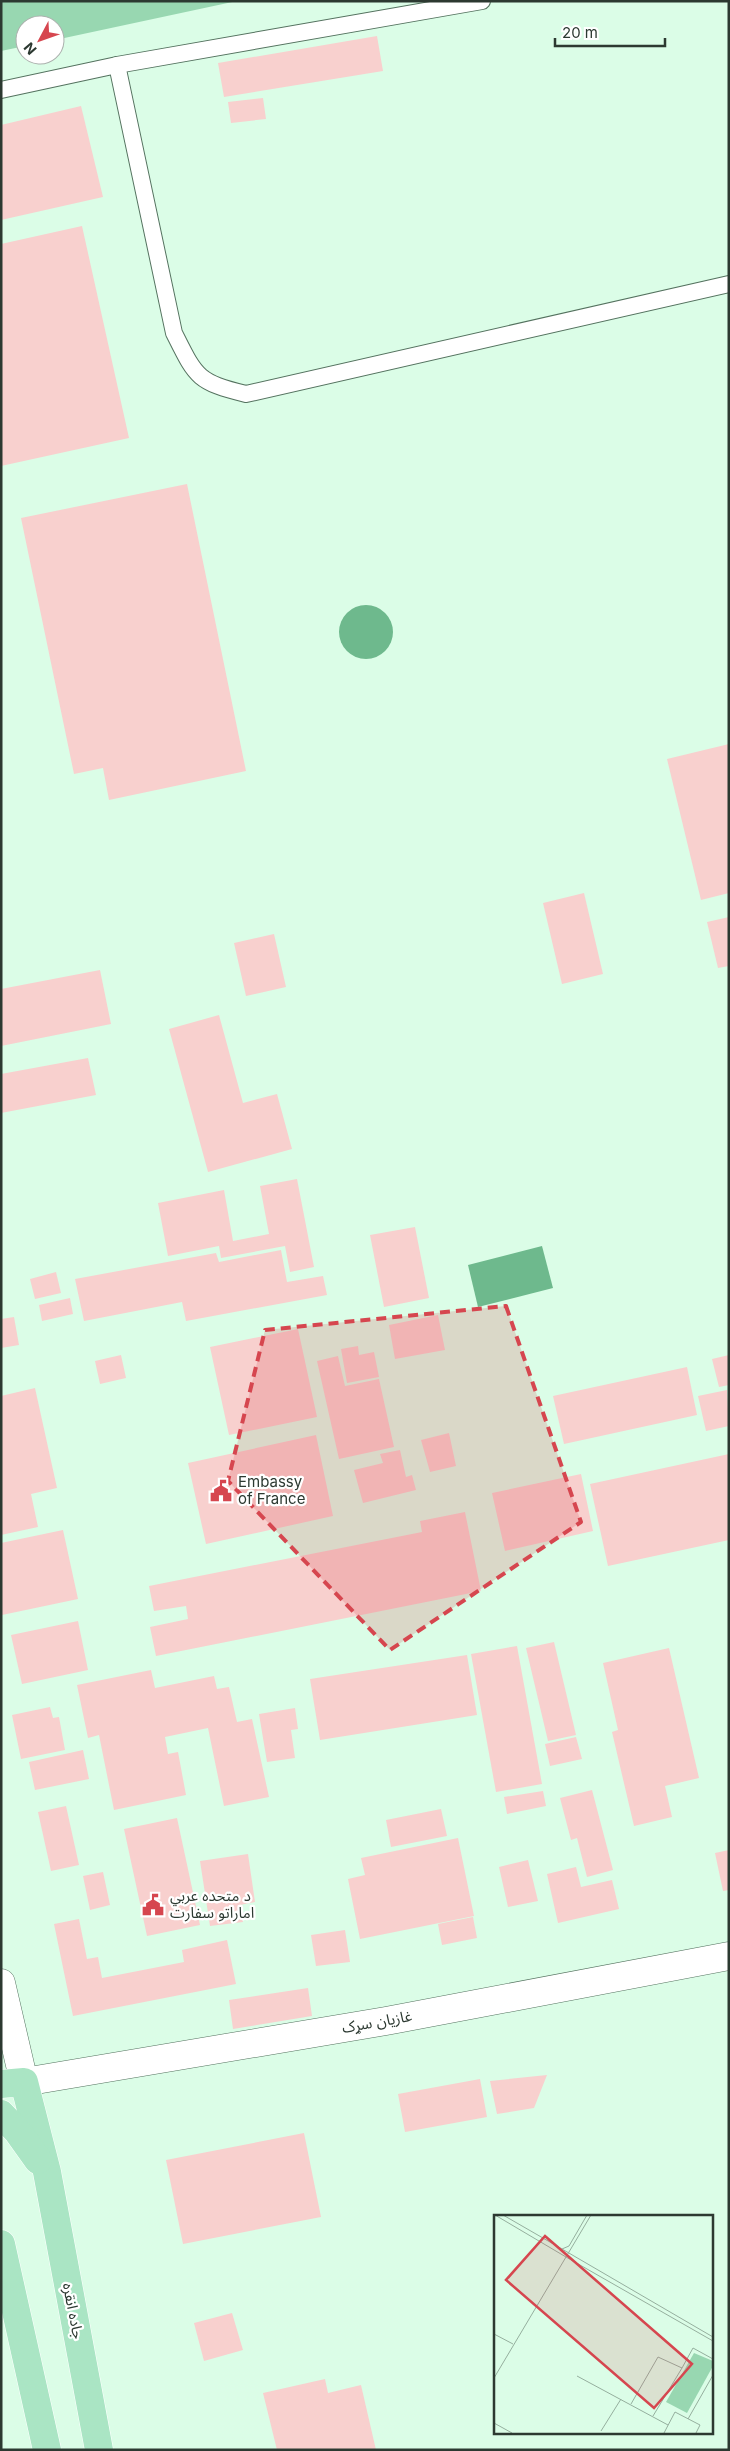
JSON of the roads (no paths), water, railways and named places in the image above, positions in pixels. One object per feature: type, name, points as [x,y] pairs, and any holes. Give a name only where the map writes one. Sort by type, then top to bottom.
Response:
[{"type":"main road","name":"غازیان سړک","points":[[13,2083],[386,2021],[729,1956]]},
{"type":"main road","points":[[1,1984],[13,2083]]},
{"type":"main road","name":"جاده انقره","points":[[13,2083],[47,2172],[100,2450]]},
{"type":"main road","points":[[1,2114],[18,2132],[47,2172]]},
{"type":"main road","points":[[1,2244],[47,2450]]},
{"type":"lane","points":[[1,90],[117,65],[482,1]]},
{"type":"lane","points":[[117,65],[174,333],[193,371],[215,386],[246,394],[729,284]]},
{"type":"place","name":"Embassy of France","points":[[221,1491]]},
{"type":"place","name":"د متحده عربي اماراتو سفارت","points":[[153,1905]]}]
